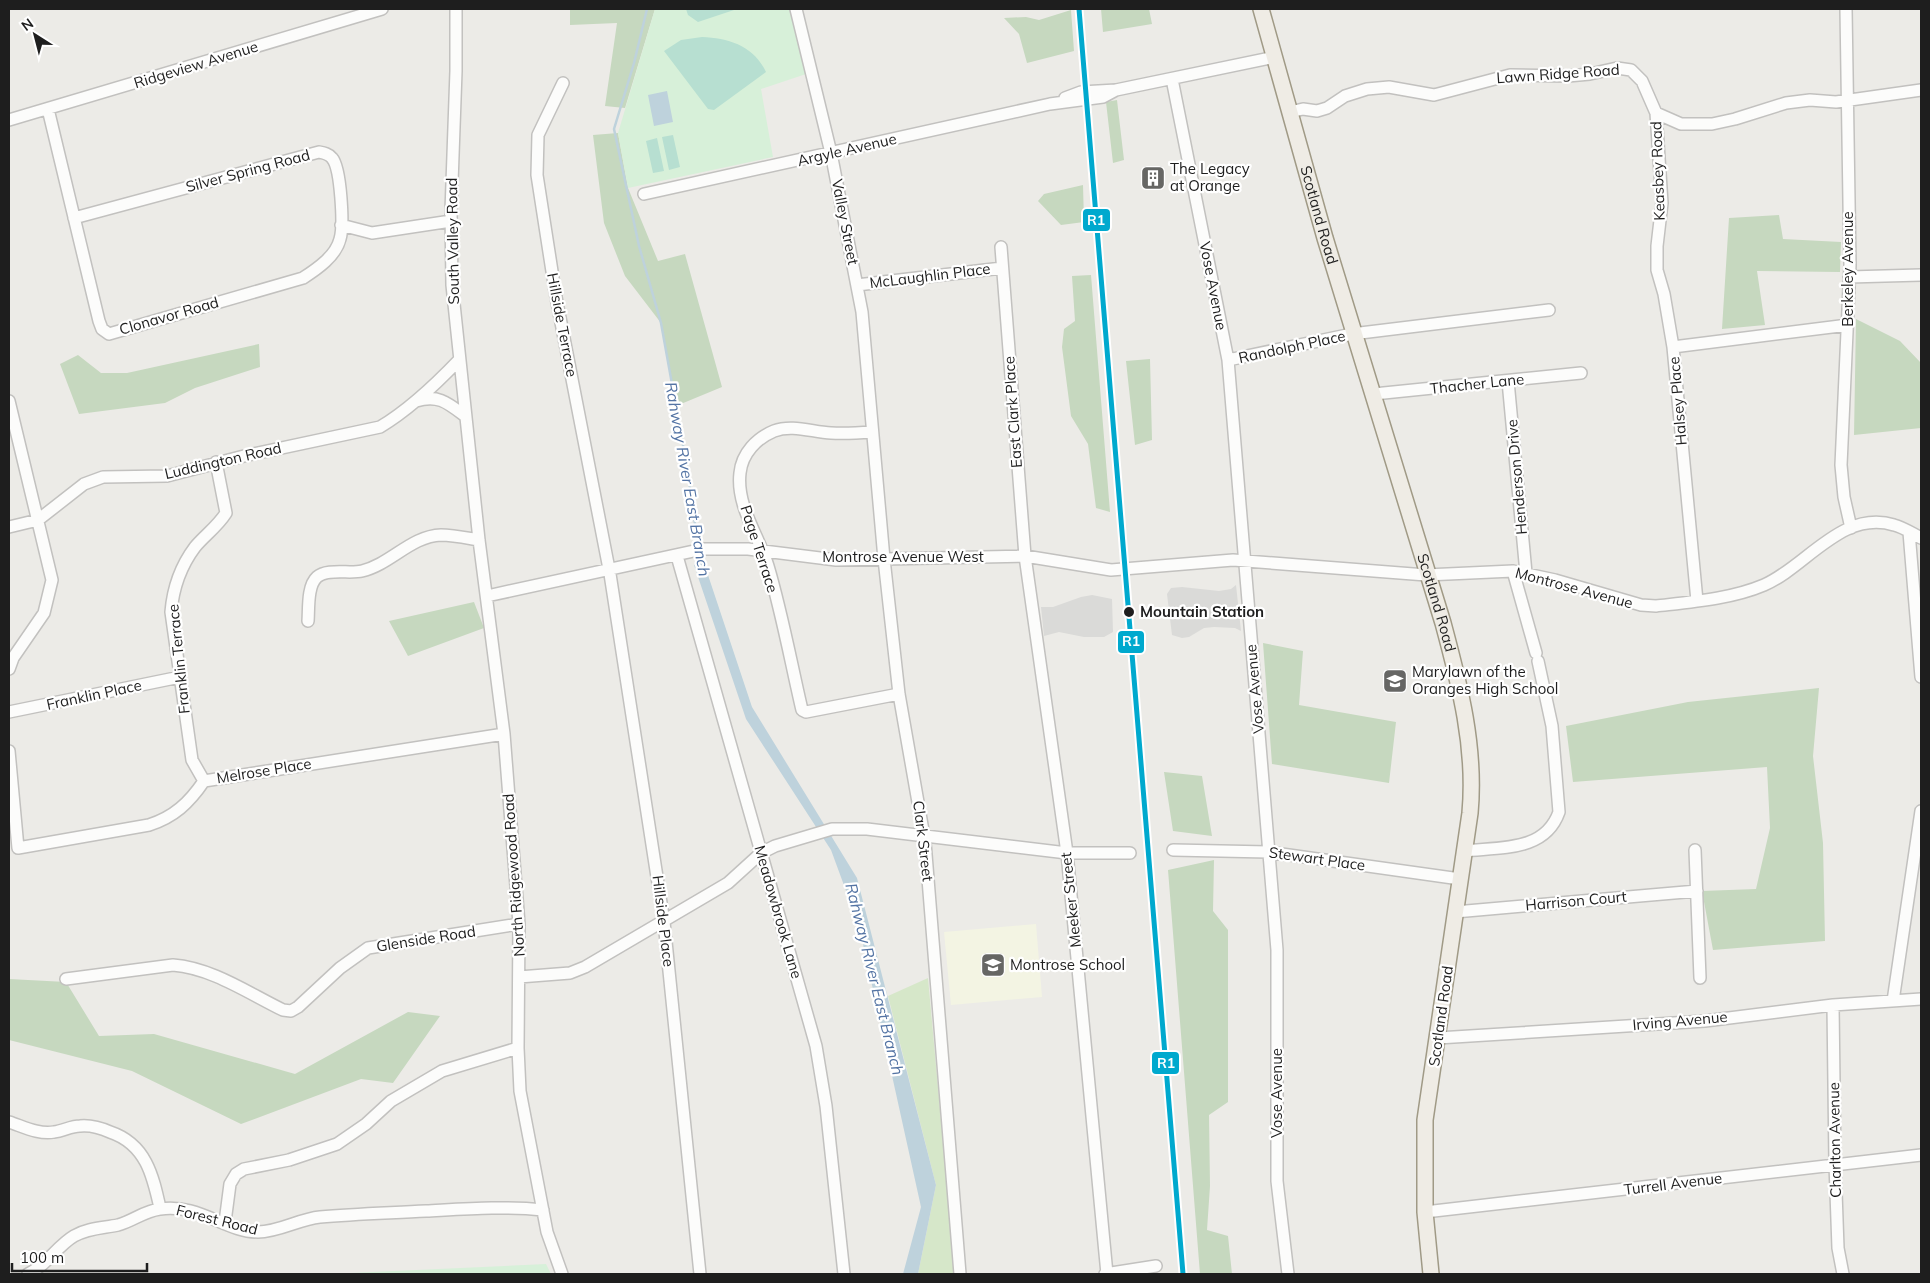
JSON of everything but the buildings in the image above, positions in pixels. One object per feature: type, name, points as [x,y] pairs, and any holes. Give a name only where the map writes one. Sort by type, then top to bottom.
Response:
[{"type":"main road","name":"Scotland Road","points":[[1261,9],[1355,333],[1429,575],[1457,674],[1470,743],[1472,786],[1425,1120],[1425,1212],[1431,1274]]},
{"type":"street","name":"Ridgeview Avenue","points":[[9,120],[382,9]]},
{"type":"street","name":"South Valley Road","points":[[456,9],[451,221],[452,285],[472,473]]},
{"type":"street","name":"Valley Street","points":[[799,9],[831,153],[857,284],[870,410]]},
{"type":"street","name":"Berkeley Avenue","points":[[1846,9],[1849,277],[1841,465],[1844,498],[1851,528]]},
{"type":"street","name":"Argyle Avenue","points":[[644,194],[1050,104],[1081,92],[1101,89],[1116,90],[1275,57]]},
{"type":"street","name":"Lawn Ridge Road","points":[[1290,112],[1302,109],[1322,109],[1345,96],[1366,89],[1388,87],[1434,95],[1510,75],[1568,76],[1590,74],[1617,68],[1631,70],[1642,80],[1656,113]]},
{"type":"street","name":"Vose Avenue","points":[[1172,79],[1228,360],[1277,950],[1277,1181],[1288,1274]]},
{"type":"street","name":"Hillside Terrace","points":[[563,83],[538,135],[537,175],[556,297],[610,569]]},
{"type":"street","points":[[1656,113],[1681,124],[1712,124],[1786,103],[1810,100],[1848,100],[1921,90]]},
{"type":"street","name":"Clonavor Road","points":[[48,109],[99,321],[102,330],[109,334],[302,278],[326,261],[335,250],[341,239],[341,225]]},
{"type":"street","name":"Keasbey Road","points":[[1656,113],[1662,202],[1657,246],[1658,270],[1673,347]]},
{"type":"street","name":"Silver Spring Road","points":[[74,218],[319,152],[327,154],[338,167],[341,225]]},
{"type":"street","points":[[341,225],[372,233],[451,221]]},
{"type":"street","name":"East Clark Place","points":[[1001,247],[1025,556]]},
{"type":"street","name":"McLaughlin Place","points":[[857,284],[1002,268]]},
{"type":"street","points":[[1849,277],[1921,275]]},
{"type":"street","name":"Randolph Place","points":[[1228,360],[1355,333],[1549,310]]},
{"type":"street","name":"Halsey Place","points":[[1697,601],[1673,347],[1848,325]]},
{"type":"street","name":"Luddington Road","points":[[9,527],[38,520],[84,484],[103,477],[166,476],[216,462],[380,427],[396,417],[442,379],[459,360]]},
{"type":"street","name":"Thacher Lane","points":[[1374,394],[1581,373]]},
{"type":"street","name":"Henderson Drive","points":[[1508,380],[1526,573]]},
{"type":"street","points":[[412,402],[428,397],[446,402],[465,416]]},
{"type":"street","points":[[9,401],[47,557],[51,586],[44,614],[13,658],[9,669]]},
{"type":"street","name":"Clark Street","points":[[870,410],[899,694],[924,836],[960,1274]]},
{"type":"street","name":"Page Terrace","points":[[872,432],[830,433],[789,428],[775,430],[762,437],[743,458],[740,486],[752,529],[768,566],[802,710],[806,712],[899,694]]},
{"type":"street","name":"Franklin Terrace","points":[[204,780],[192,760],[171,612],[172,597],[180,571],[196,546],[220,523],[226,513],[216,462]]},
{"type":"street","name":"North Ridgewood Road","points":[[472,473],[504,734],[519,924],[518,1048],[520,1091],[543,1210],[562,1274]]},
{"type":"street","name":"Montrose Avenue","points":[[1114,570],[1244,560],[1429,575],[1513,571],[1641,605],[1656,606],[1746,592],[1777,578],[1824,542],[1851,528],[1874,522],[1894,525],[1921,538]]},
{"type":"street","points":[[1910,532],[1921,676]]},
{"type":"street","points":[[308,621],[311,588],[317,577],[325,574],[362,572],[378,566],[420,540],[441,535],[479,540]]},
{"type":"street","name":"Montrose Avenue West","points":[[487,596],[698,551],[762,550],[836,560],[1025,556],[1114,570]]},
{"type":"street","name":"Meadowbrook Lane","points":[[677,556],[816,1046],[826,1106],[844,1274]]},
{"type":"street","name":"Meeker Street","points":[[1025,556],[1067,853],[1107,1274]]},
{"type":"street","name":"Hillside Place","points":[[610,569],[664,922],[700,1274]]},
{"type":"street","points":[[1464,851],[1534,842],[1545,835],[1554,824],[1558,812],[1552,726],[1537,657],[1513,571]]},
{"type":"street","name":"Franklin Place","points":[[9,712],[180,677]]},
{"type":"street","name":"Melrose Place","points":[[9,751],[18,848],[149,825],[168,819],[186,805],[204,780],[504,734]]},
{"type":"street","points":[[1893,1001],[1921,811]]},
{"type":"street","points":[[519,977],[570,973],[585,967],[728,884],[761,853],[775,846],[832,829],[867,829],[1067,853],[1130,853]]},
{"type":"street","name":"Stewart Place","points":[[1173,850],[1268,852],[1460,879]]},
{"type":"street","points":[[1695,850],[1700,978]]},
{"type":"street","name":"Harrison Court","points":[[1455,912],[1697,891]]},
{"type":"street","name":"Glenside Road","points":[[66,979],[172,965],[188,966],[210,974],[283,1010],[291,1011],[298,1007],[340,968],[368,948],[519,924]]},
{"type":"street","name":"Irving Avenue","points":[[1438,1038],[1705,1021],[1833,1005],[1921,999]]},
{"type":"street","name":"Charlton Avenue","points":[[1833,1005],[1834,1164],[1838,1248],[1843,1274]]},
{"type":"street","points":[[225,1222],[230,1184],[236,1174],[244,1169],[288,1160],[337,1144],[366,1124],[391,1101],[442,1071],[518,1048]]},
{"type":"street","points":[[9,1122],[36,1131],[53,1132],[82,1126],[99,1128],[132,1142],[150,1168],[160,1208]]},
{"type":"street","name":"Turrell Avenue","points":[[1425,1212],[1626,1191],[1834,1164],[1921,1155]]},
{"type":"street","name":"Forest Road","points":[[28,1274],[36,1271],[61,1245],[75,1235],[93,1229],[118,1225],[142,1213],[160,1208],[181,1208],[255,1232],[262,1232],[319,1217],[498,1207],[543,1210]]},
{"type":"street","points":[[1107,1274],[1156,1266]]},
{"type":"shaded area","points":[[1236,585],[1241,631],[1235,628],[1214,627],[1204,628],[1189,637],[1182,638],[1172,635],[1167,594],[1171,588],[1182,587],[1219,591],[1231,589]]},
{"type":"shaded area","points":[[1092,595],[1112,599],[1113,632],[1104,637],[1084,637],[1059,632],[1044,636],[1041,607],[1053,607]]},
{"type":"shaded area","name":"Montrose School","points":[[1036,924],[1042,997],[951,1005],[944,932]]},
{"type":"green space","points":[[570,9],[655,9],[625,108],[605,106],[617,23],[570,25]]},
{"type":"green space","points":[[655,9],[790,9],[806,74],[761,89],[773,157],[628,188],[618,133]]},
{"type":"green space","points":[[686,9],[737,9],[698,22],[688,15]]},
{"type":"green space","points":[[1101,9],[1149,9],[1152,24],[1103,32]]},
{"type":"green space","points":[[1071,10],[1074,51],[1027,63],[1019,34],[1004,18],[1026,17],[1039,20]]},
{"type":"green space","points":[[702,37],[722,39],[740,45],[755,56],[766,72],[714,110],[708,109],[664,51],[681,40]]},
{"type":"green space","points":[[1117,100],[1124,160],[1113,163],[1106,102]]},
{"type":"green space","points":[[618,133],[628,188],[658,261],[685,254],[722,387],[676,406],[661,323],[625,276],[604,223],[593,135]]},
{"type":"green space","points":[[673,135],[680,167],[669,170],[662,137]]},
{"type":"green space","points":[[657,138],[664,171],[653,173],[646,141]]},
{"type":"green space","points":[[1083,185],[1084,222],[1061,225],[1038,201],[1044,194]]},
{"type":"green space","points":[[1779,215],[1783,239],[1841,242],[1840,272],[1757,271],[1765,325],[1722,329],[1729,218]]},
{"type":"green space","points":[[1091,275],[1110,512],[1096,508],[1088,444],[1071,416],[1062,347],[1064,329],[1075,321],[1072,276]]},
{"type":"green space","points":[[1856,319],[1900,341],[1921,363],[1921,428],[1854,435]]},
{"type":"green space","points":[[259,344],[260,367],[195,388],[165,403],[79,414],[60,364],[78,355],[101,373],[127,373]]},
{"type":"green space","points":[[1150,359],[1152,440],[1135,445],[1126,361]]},
{"type":"green space","points":[[474,602],[484,628],[408,656],[389,621]]},
{"type":"green space","points":[[1263,643],[1303,651],[1299,705],[1396,722],[1389,783],[1272,764]]},
{"type":"green space","points":[[1819,688],[1813,756],[1823,843],[1825,941],[1713,950],[1702,891],[1756,889],[1770,828],[1767,767],[1573,782],[1566,726],[1688,702]]},
{"type":"green space","points":[[1164,772],[1202,776],[1212,836],[1173,831]]},
{"type":"green space","points":[[1214,860],[1213,911],[1228,930],[1228,1102],[1209,1115],[1210,1186],[1207,1230],[1228,1236],[1232,1274],[1200,1274],[1168,870]]},
{"type":"green space","points":[[928,978],[955,1274],[918,1274],[936,1185],[888,996]]},
{"type":"green space","points":[[9,979],[66,982],[99,1036],[154,1034],[295,1074],[408,1012],[440,1016],[393,1083],[361,1079],[241,1124],[132,1071],[9,1040]]},
{"type":"green space","points":[[546,1264],[551,1274],[329,1274]]},
{"type":"water","points":[[667,91],[673,122],[654,126],[648,95]]},
{"type":"water","points":[[703,560],[752,707],[857,878],[936,1185],[918,1274],[903,1274],[921,1207],[859,926],[831,850],[746,719],[694,565]]},
{"type":"waterway","name":"Rahway River East Branch","points":[[647,9],[634,63],[614,129],[639,246],[661,323],[688,473],[698,546]]},
{"type":"transit line","name":"R1","points":[[1079,9],[1183,1274]]},
{"type":"place","name":"The Legacy at Orange","points":[[1153,178]]},
{"type":"place","name":"Mountain Station","points":[[1129,612]]},
{"type":"place","name":"Marylawn of the Oranges High School","points":[[1395,681]]},
{"type":"place","name":"Montrose School","points":[[993,965]]}]
